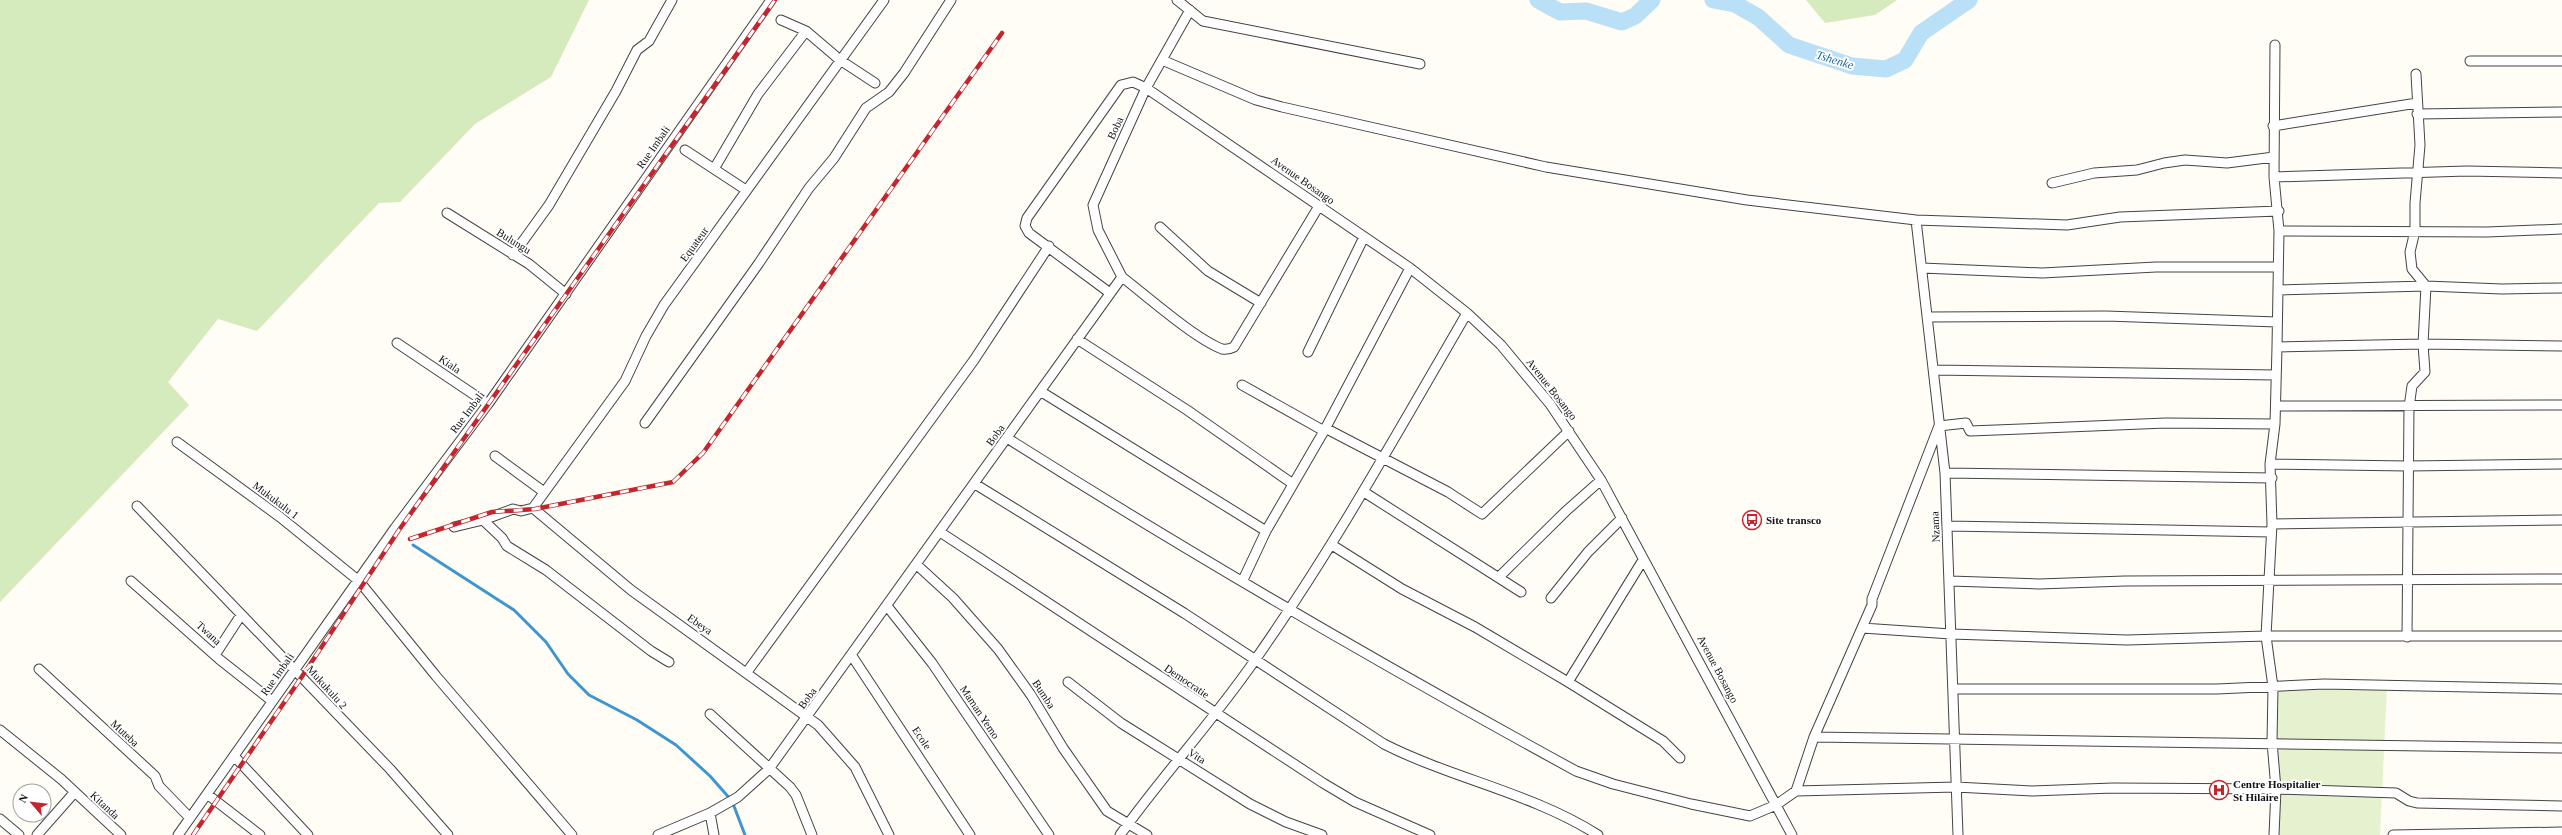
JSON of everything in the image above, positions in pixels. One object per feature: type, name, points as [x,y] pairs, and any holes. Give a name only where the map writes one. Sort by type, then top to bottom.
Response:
[{"type":"street","points":[[513,255],[549,205],[616,91],[621,78],[637,50],[649,42],[672,0]]},
{"type":"street","name":"Rue Imbali","points":[[178,835],[395,528],[488,404],[771,0]]},
{"type":"street","name":"Equateur","points":[[533,508],[625,381],[646,336],[664,305],[884,0]]},
{"type":"street","points":[[645,423],[759,263],[809,188],[834,158],[866,108],[889,92],[904,73],[951,0]]},
{"type":"street","points":[[1177,0],[1203,21],[1420,64]]},
{"type":"street","name":"Boba","points":[[658,835],[710,813],[738,797],[769,769],[888,606],[1122,277],[1098,230],[1094,204],[1146,88],[1190,10]]},
{"type":"street","points":[[780,20],[806,31],[840,60],[875,83]]},
{"type":"street","points":[[714,169],[758,94],[806,31]]},
{"type":"street","points":[[2274,835],[2276,789],[2272,742],[2273,687],[2266,636],[2272,528],[2272,478],[2270,464],[2276,406],[2279,231],[2279,211],[2274,177],[2275,45]]},
{"type":"street","points":[[1162,60],[1256,100],[1546,167],[1747,200],[1916,220],[2067,226],[2120,217],[2279,211]]},
{"type":"street","points":[[2470,61],[2562,61]]},
{"type":"street","points":[[2407,637],[2410,521],[2408,466],[2409,407],[2412,386],[2425,372],[2423,344],[2426,286],[2412,269],[2410,252],[2416,232],[2417,172],[2420,145],[2417,114],[2416,74]]},
{"type":"street","points":[[1110,293],[1049,246],[1029,233],[1025,226],[1027,218],[1121,85],[1133,82],[1146,88]]},
{"type":"street","name":"Avenue Bosango","points":[[1146,88],[1410,268],[1467,313],[1501,345],[1550,404],[1569,430],[1601,480],[1643,560],[1664,593],[1792,835]]},
{"type":"street","points":[[2274,126],[2417,103]]},
{"type":"street","points":[[2417,114],[2562,112]]},
{"type":"street","points":[[685,150],[746,190]]},
{"type":"street","points":[[2052,183],[2094,173],[2137,170],[2164,163],[2185,160],[2227,163],[2274,157]]},
{"type":"street","points":[[2274,177],[2417,172],[2562,173]]},
{"type":"street","points":[[1122,277],[1193,331],[1223,349],[1228,350],[1234,347],[1319,206]]},
{"type":"street","name":"Bulungu","points":[[447,213],[513,255],[566,294]]},
{"type":"street","name":"Nzama","points":[[1916,220],[1945,473],[1958,835]]},
{"type":"street","points":[[1160,226],[1208,271],[1261,303]]},
{"type":"street","points":[[2279,231],[2487,232],[2562,229]]},
{"type":"street","points":[[1308,352],[1364,237]]},
{"type":"street","points":[[747,672],[974,360],[1049,246]]},
{"type":"street","points":[[1922,268],[2042,273],[2156,266],[2278,268]]},
{"type":"street","points":[[1243,580],[1266,531],[1324,430],[1410,268]]},
{"type":"street","points":[[2278,290],[2426,286],[2502,289],[2562,288]]},
{"type":"street","points":[[1120,835],[1215,714],[1254,662],[1291,608],[1364,492],[1467,313]]},
{"type":"street","points":[[1927,317],[2106,316],[2277,322]]},
{"type":"street","points":[[1077,339],[1187,410],[1293,484]]},
{"type":"street","name":"Kiala","points":[[397,343],[488,404]]},
{"type":"street","points":[[2277,347],[2423,344],[2562,346]]},
{"type":"street","points":[[1934,370],[2276,375]]},
{"type":"street","points":[[1242,386],[1324,430],[1384,458],[1448,492],[1482,514],[1569,430]]},
{"type":"street","points":[[1040,391],[1266,531]]},
{"type":"street","points":[[2276,406],[2409,407],[2562,405]]},
{"type":"street","points":[[1796,791],[1814,737],[1872,606],[1872,599],[1886,556],[1939,426],[1966,423],[1970,431],[2166,423],[2275,424]]},
{"type":"street","points":[[1007,438],[1138,519],[1479,718],[1594,778],[1691,804],[1750,816],[1776,805],[1796,791],[1956,787],[2032,791],[2114,788],[2276,789],[2396,793],[2409,802],[2417,803],[2562,806]]},
{"type":"street","name":"Mukukulu 1","points":[[176,442],[280,517],[359,581],[436,676],[572,835]]},
{"type":"street","points":[[495,456],[544,492]]},
{"type":"street","points":[[2270,464],[2408,466],[2562,464]]},
{"type":"street","points":[[1945,473],[2272,478]]},
{"type":"street","points":[[1498,577],[1566,510],[1601,480]]},
{"type":"street","points":[[974,484],[1189,617],[1254,662],[1396,750],[1435,767],[1526,800],[1598,835]]},
{"type":"street","points":[[1364,492],[1521,592]]},
{"type":"street","name":"Mukukulu 2","points":[[137,506],[241,615],[295,668],[301,678],[390,769],[448,835]]},
{"type":"street","points":[[454,527],[483,520],[513,509],[521,511],[533,508]]},
{"type":"street","name":"Ebeya","points":[[533,508],[631,590],[808,716],[827,734],[855,767],[889,835]]},
{"type":"street","points":[[1551,598],[1588,552],[1622,518]]},
{"type":"street","points":[[483,520],[502,538],[507,546],[546,570],[650,651],[669,662]]},
{"type":"street","points":[[1947,526],[2272,528],[2410,521],[2562,520]]},
{"type":"street","name":"Democratie","points":[[940,532],[1215,714],[1356,802],[1430,835]]},
{"type":"street","points":[[1332,545],[1402,589],[1475,628],[1568,682],[1663,741],[1680,758]]},
{"type":"street","points":[[1568,682],[1643,560]]},
{"type":"street","name":"Bumba","points":[[917,565],[953,598],[998,649],[1032,695],[1063,748],[1107,811],[1127,825],[1147,835]]},
{"type":"street","points":[[1950,581],[2040,584],[2125,581],[2562,579]]},
{"type":"street","name":"Twana","points":[[131,581],[215,656],[272,701]]},
{"type":"street","name":"Maman Yemo","points":[[888,606],[932,663],[1049,835]]},
{"type":"street","points":[[215,656],[241,615]]},
{"type":"street","points":[[1862,628],[1951,634],[2127,640],[2266,636],[2562,636]]},
{"type":"street","name":"Ecole","points":[[852,656],[970,835]]},
{"type":"street","name":"Muteba","points":[[39,668],[155,776],[159,786],[190,818]]},
{"type":"street","name":"Vita","points":[[1068,682],[1121,723],[1269,815],[1322,835]]},
{"type":"street","points":[[1953,690],[2273,687],[2356,684],[2562,689]]},
{"type":"street","points":[[710,714],[796,795],[812,835]]},
{"type":"street","name":"Kitanda","points":[[0,730],[121,835]]},
{"type":"street","points":[[1814,737],[2272,742],[2468,748],[2562,748]]},
{"type":"street","points":[[234,756],[308,835]]},
{"type":"street","points":[[38,835],[74,793]]},
{"type":"street","points":[[207,794],[260,835]]},
{"type":"street","points":[[710,813],[714,835]]},
{"type":"street","points":[[0,818],[19,835]]},
{"type":"street","points":[[2392,835],[2562,832]]},
{"type":"green space","points":[[0,0],[589,0],[551,77],[475,124],[400,202],[379,203],[257,331],[218,319],[168,382],[189,405],[0,602]]},
{"type":"green space","points":[[1806,0],[1897,0],[1875,15],[1825,23]]},
{"type":"green space","points":[[2387,687],[2380,835],[2270,835],[2277,689]]},
{"type":"waterway","name":"Tshenke","points":[[1538,0],[1560,12],[1586,11],[1622,22],[1635,16],[1652,0]]},
{"type":"waterway","name":"Tshenke","points":[[1713,0],[1735,4],[1758,17],[1789,45],[1852,66],[1886,69],[1905,60],[1921,33],[1969,0]]},
{"type":"waterway","points":[[413,545],[514,610],[546,642],[568,674],[589,695],[637,720],[676,745],[710,776],[732,801],[745,835]]},
{"type":"railway","points":[[193,835],[301,678],[399,530],[775,0]]},
{"type":"railway","points":[[410,539],[492,512],[535,509],[673,482],[703,453],[1002,33]]},
{"type":"place","name":"Site transco","points":[[1752,520]]},
{"type":"place","name":"Centre Hospitalier St Hilaire","points":[[2219,790]]}]
